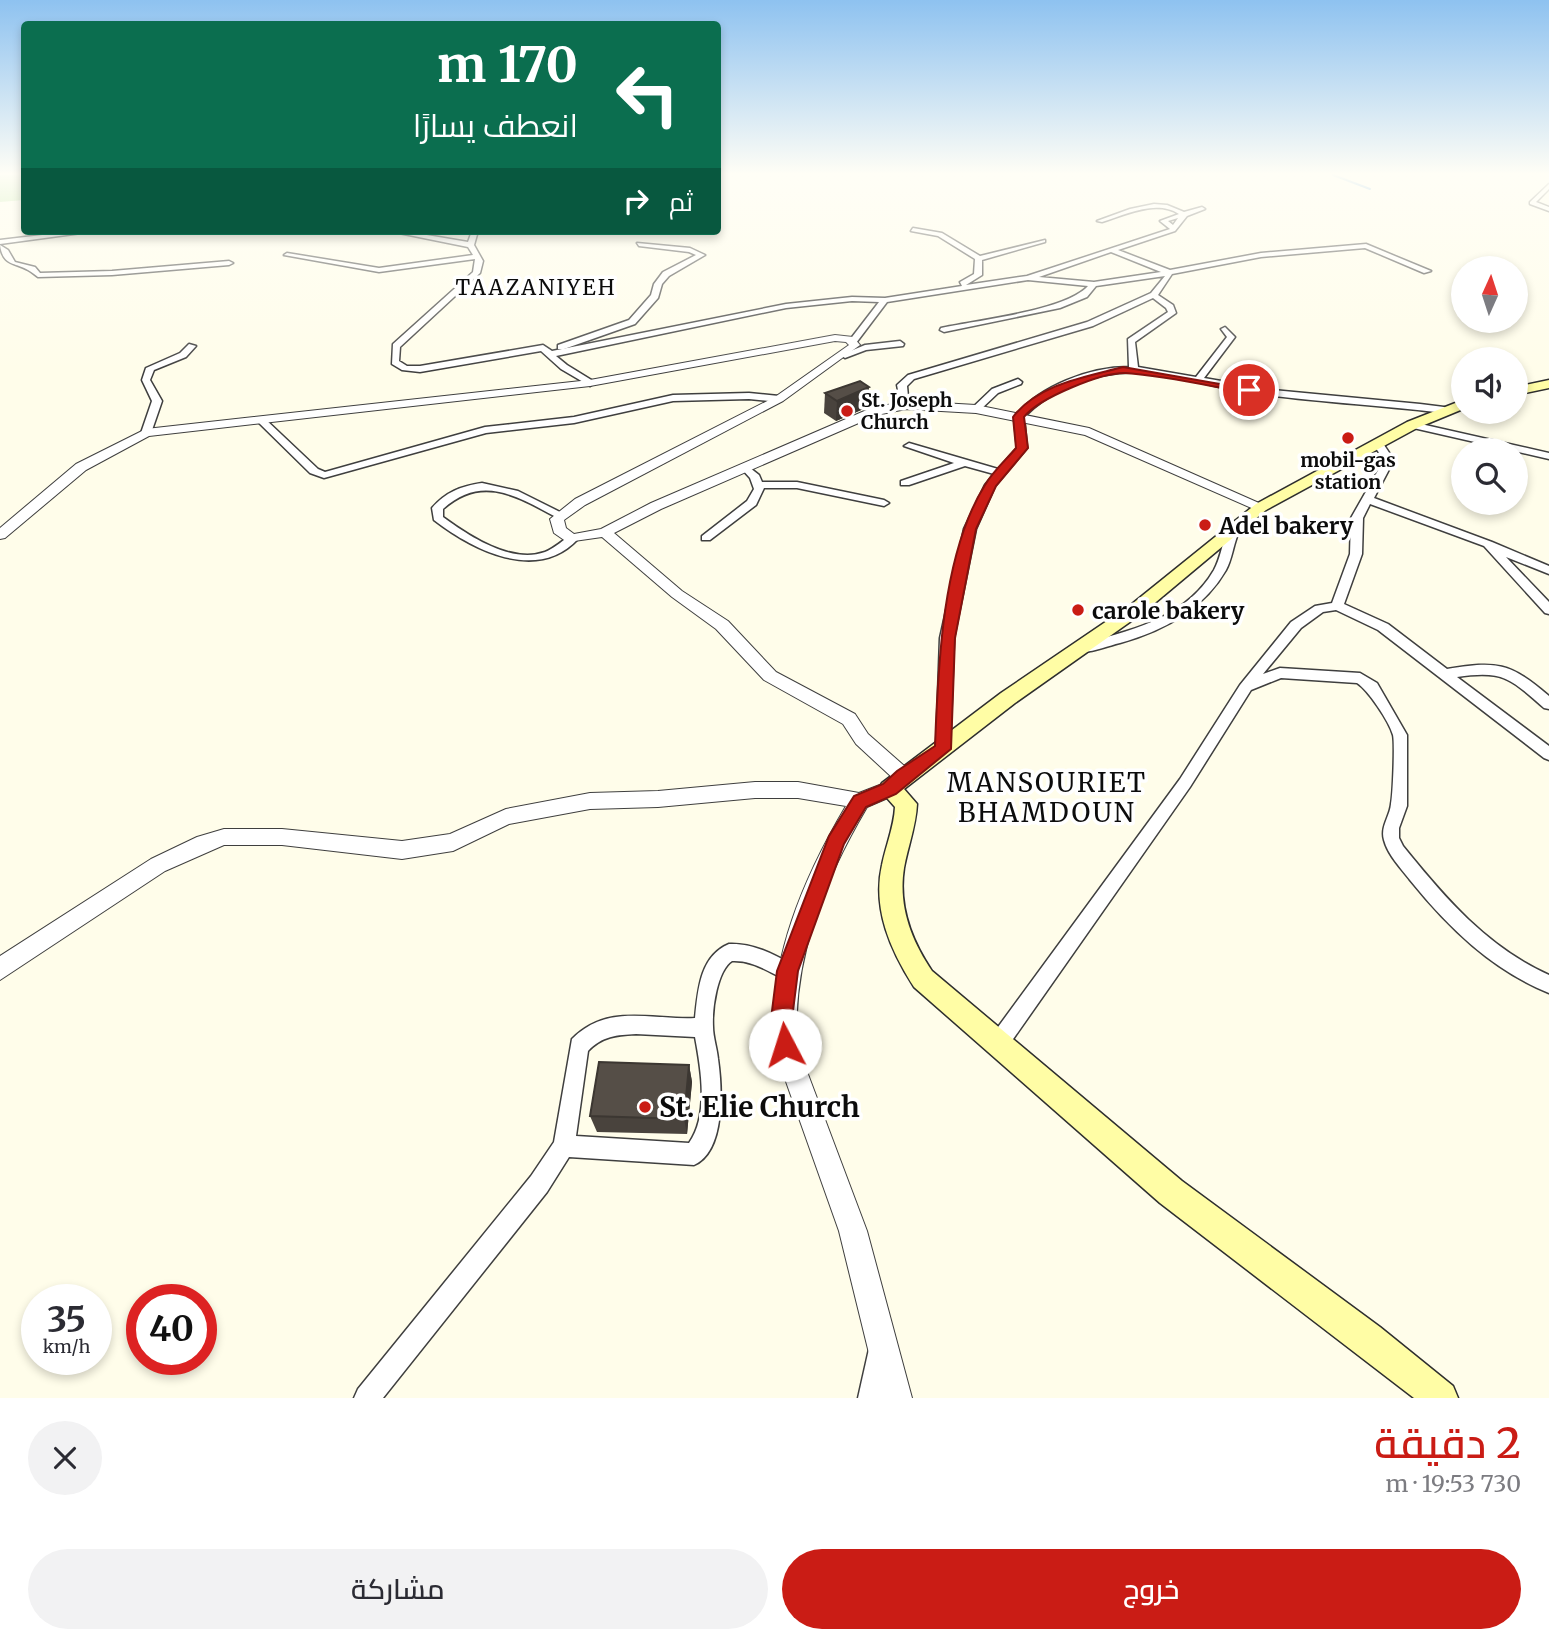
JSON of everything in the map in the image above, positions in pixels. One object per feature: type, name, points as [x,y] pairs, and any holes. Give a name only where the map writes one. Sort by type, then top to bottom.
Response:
[{"type":"main road","points":[[1528,388],[1549,384]]},
{"type":"main road","points":[[1441,1398],[1368,1339],[1171,1192],[923,979],[906,954],[889,898],[906,818],[906,804],[896,783],[1008,698],[1082,648],[1232,534],[1261,507],[1412,425],[1451,408]]},
{"type":"street","points":[[444,240],[471,245]]},
{"type":"street","points":[[472,240],[471,245],[479,265],[476,273],[396,346],[395,362],[405,368],[421,369],[543,348],[564,367],[590,383]]},
{"type":"street","points":[[949,240],[978,259],[1043,241]]},
{"type":"street","points":[[551,353],[774,308],[852,299],[885,300],[1028,278],[1141,240]]},
{"type":"street","points":[[551,353],[578,339],[632,322],[655,296],[657,284],[666,274],[702,255],[690,250],[639,244]]},
{"type":"street","points":[[1028,278],[1094,284],[1261,255],[1366,246],[1427,271]]},
{"type":"street","points":[[0,247],[6,251],[12,263],[32,269],[38,275],[229,263]]},
{"type":"street","points":[[1111,250],[1168,272]]},
{"type":"street","points":[[287,255],[379,270],[477,257]]},
{"type":"street","points":[[948,289],[978,275],[978,259]]},
{"type":"street","points":[[906,405],[902,385],[911,377],[1090,324],[1154,295],[1167,281],[1168,272]]},
{"type":"street","points":[[944,330],[1057,306],[1084,295],[1094,284]]},
{"type":"street","points":[[1134,370],[1131,341],[1172,313],[1170,307],[1154,295]]},
{"type":"street","points":[[572,539],[559,530],[556,523],[561,515],[622,478],[779,399],[845,355],[855,345],[853,341],[885,300]]},
{"type":"street","points":[[1198,380],[1231,337],[1225,329]]},
{"type":"street","points":[[0,535],[91,460],[146,433],[590,383],[709,363],[816,339],[842,338],[853,341]]},
{"type":"street","points":[[845,355],[900,344]]},
{"type":"street","points":[[146,433],[158,401],[146,380],[150,368],[183,355],[192,346]]},
{"type":"street","points":[[943,749],[946,656],[951,617],[970,529],[978,509],[1000,473],[1022,448],[1019,417],[1028,405],[1056,389],[1112,371],[1134,370],[1249,390],[1451,407]]},
{"type":"street","points":[[976,409],[995,391],[1017,382]]},
{"type":"street","points":[[261,421],[314,471],[324,475],[485,430],[574,420],[673,398],[749,396],[779,399]]},
{"type":"street","points":[[561,515],[511,490],[488,486],[457,494],[437,508],[438,517],[465,539],[522,556],[548,554],[572,539],[605,532],[745,467],[873,412],[906,405],[976,409],[1103,437],[1261,507]]},
{"type":"street","points":[[1412,425],[1549,456]]},
{"type":"street","points":[[1337,606],[1356,554],[1357,519],[1389,460],[1378,444]]},
{"type":"street","points":[[909,446],[1000,473]]},
{"type":"street","points":[[905,483],[966,462]]},
{"type":"street","points":[[706,538],[752,503],[759,489],[745,467]]},
{"type":"street","points":[[758,485],[797,485],[884,503]]},
{"type":"street","points":[[1367,499],[1548,568]]},
{"type":"street","points":[[605,532],[677,594],[722,625],[770,676],[849,719],[896,783],[860,802],[826,861],[787,971],[781,1019],[785,1045],[853,1231],[896,1398]]},
{"type":"street","points":[[1494,548],[1549,610]]},
{"type":"street","points":[[997,1045],[1185,783],[1245,688],[1296,625],[1319,609],[1337,606],[1383,627],[1549,754]]},
{"type":"street","points":[[1443,674],[1485,668],[1504,670],[1517,677],[1549,704]]},
{"type":"street","points":[[1245,688],[1280,673],[1360,678],[1372,686],[1400,735],[1399,806],[1391,828],[1391,838],[1397,851],[1443,908],[1476,937],[1518,970],[1549,984]]},
{"type":"street","points":[[0,969],[158,865],[204,843],[224,837],[282,837],[402,850],[453,842],[518,814],[590,802],[755,790],[798,790],[860,802]]},
{"type":"street","points":[[564,1146],[694,1154],[703,1145],[708,1129],[708,1062],[703,1027],[710,978],[723,955],[733,951],[744,952],[787,971]]},
{"type":"street","points":[[367,1398],[539,1184],[564,1146],[579,1046],[587,1035],[610,1026],[703,1027]]},
{"type":"street","points":[[870,1398],[882,1341]]},
{"type":"building","points":[[860,381],[869,387],[837,401],[825,393]]},
{"type":"building","name":"St. Elie Church","points":[[599,1062],[689,1065],[684,1119],[590,1116]]},
{"type":"place","name":"St. Joseph Church","points":[[847,411]]},
{"type":"place","name":"mobil-gas station","points":[[1348,438]]},
{"type":"place","name":"Adel bakery","points":[[1205,525]]},
{"type":"place","name":"carole bakery","points":[[1078,610]]},
{"type":"place","name":"St. Elie Church","points":[[645,1107]]},
{"type":"district","name":"TAAZANIYEH","points":[[536,287]]},
{"type":"district","name":"MANSOURIET BHAMDOUN","points":[[1047,797]]},
{"type":"route","points":[[785,1045],[781,1019],[787,971],[835,841],[860,802],[890,789],[903,776],[943,749],[947,638],[970,529],[990,485],[1022,448],[1024,441],[1019,417],[1028,405],[1056,389],[1112,371],[1150,372],[1249,390]]}]
